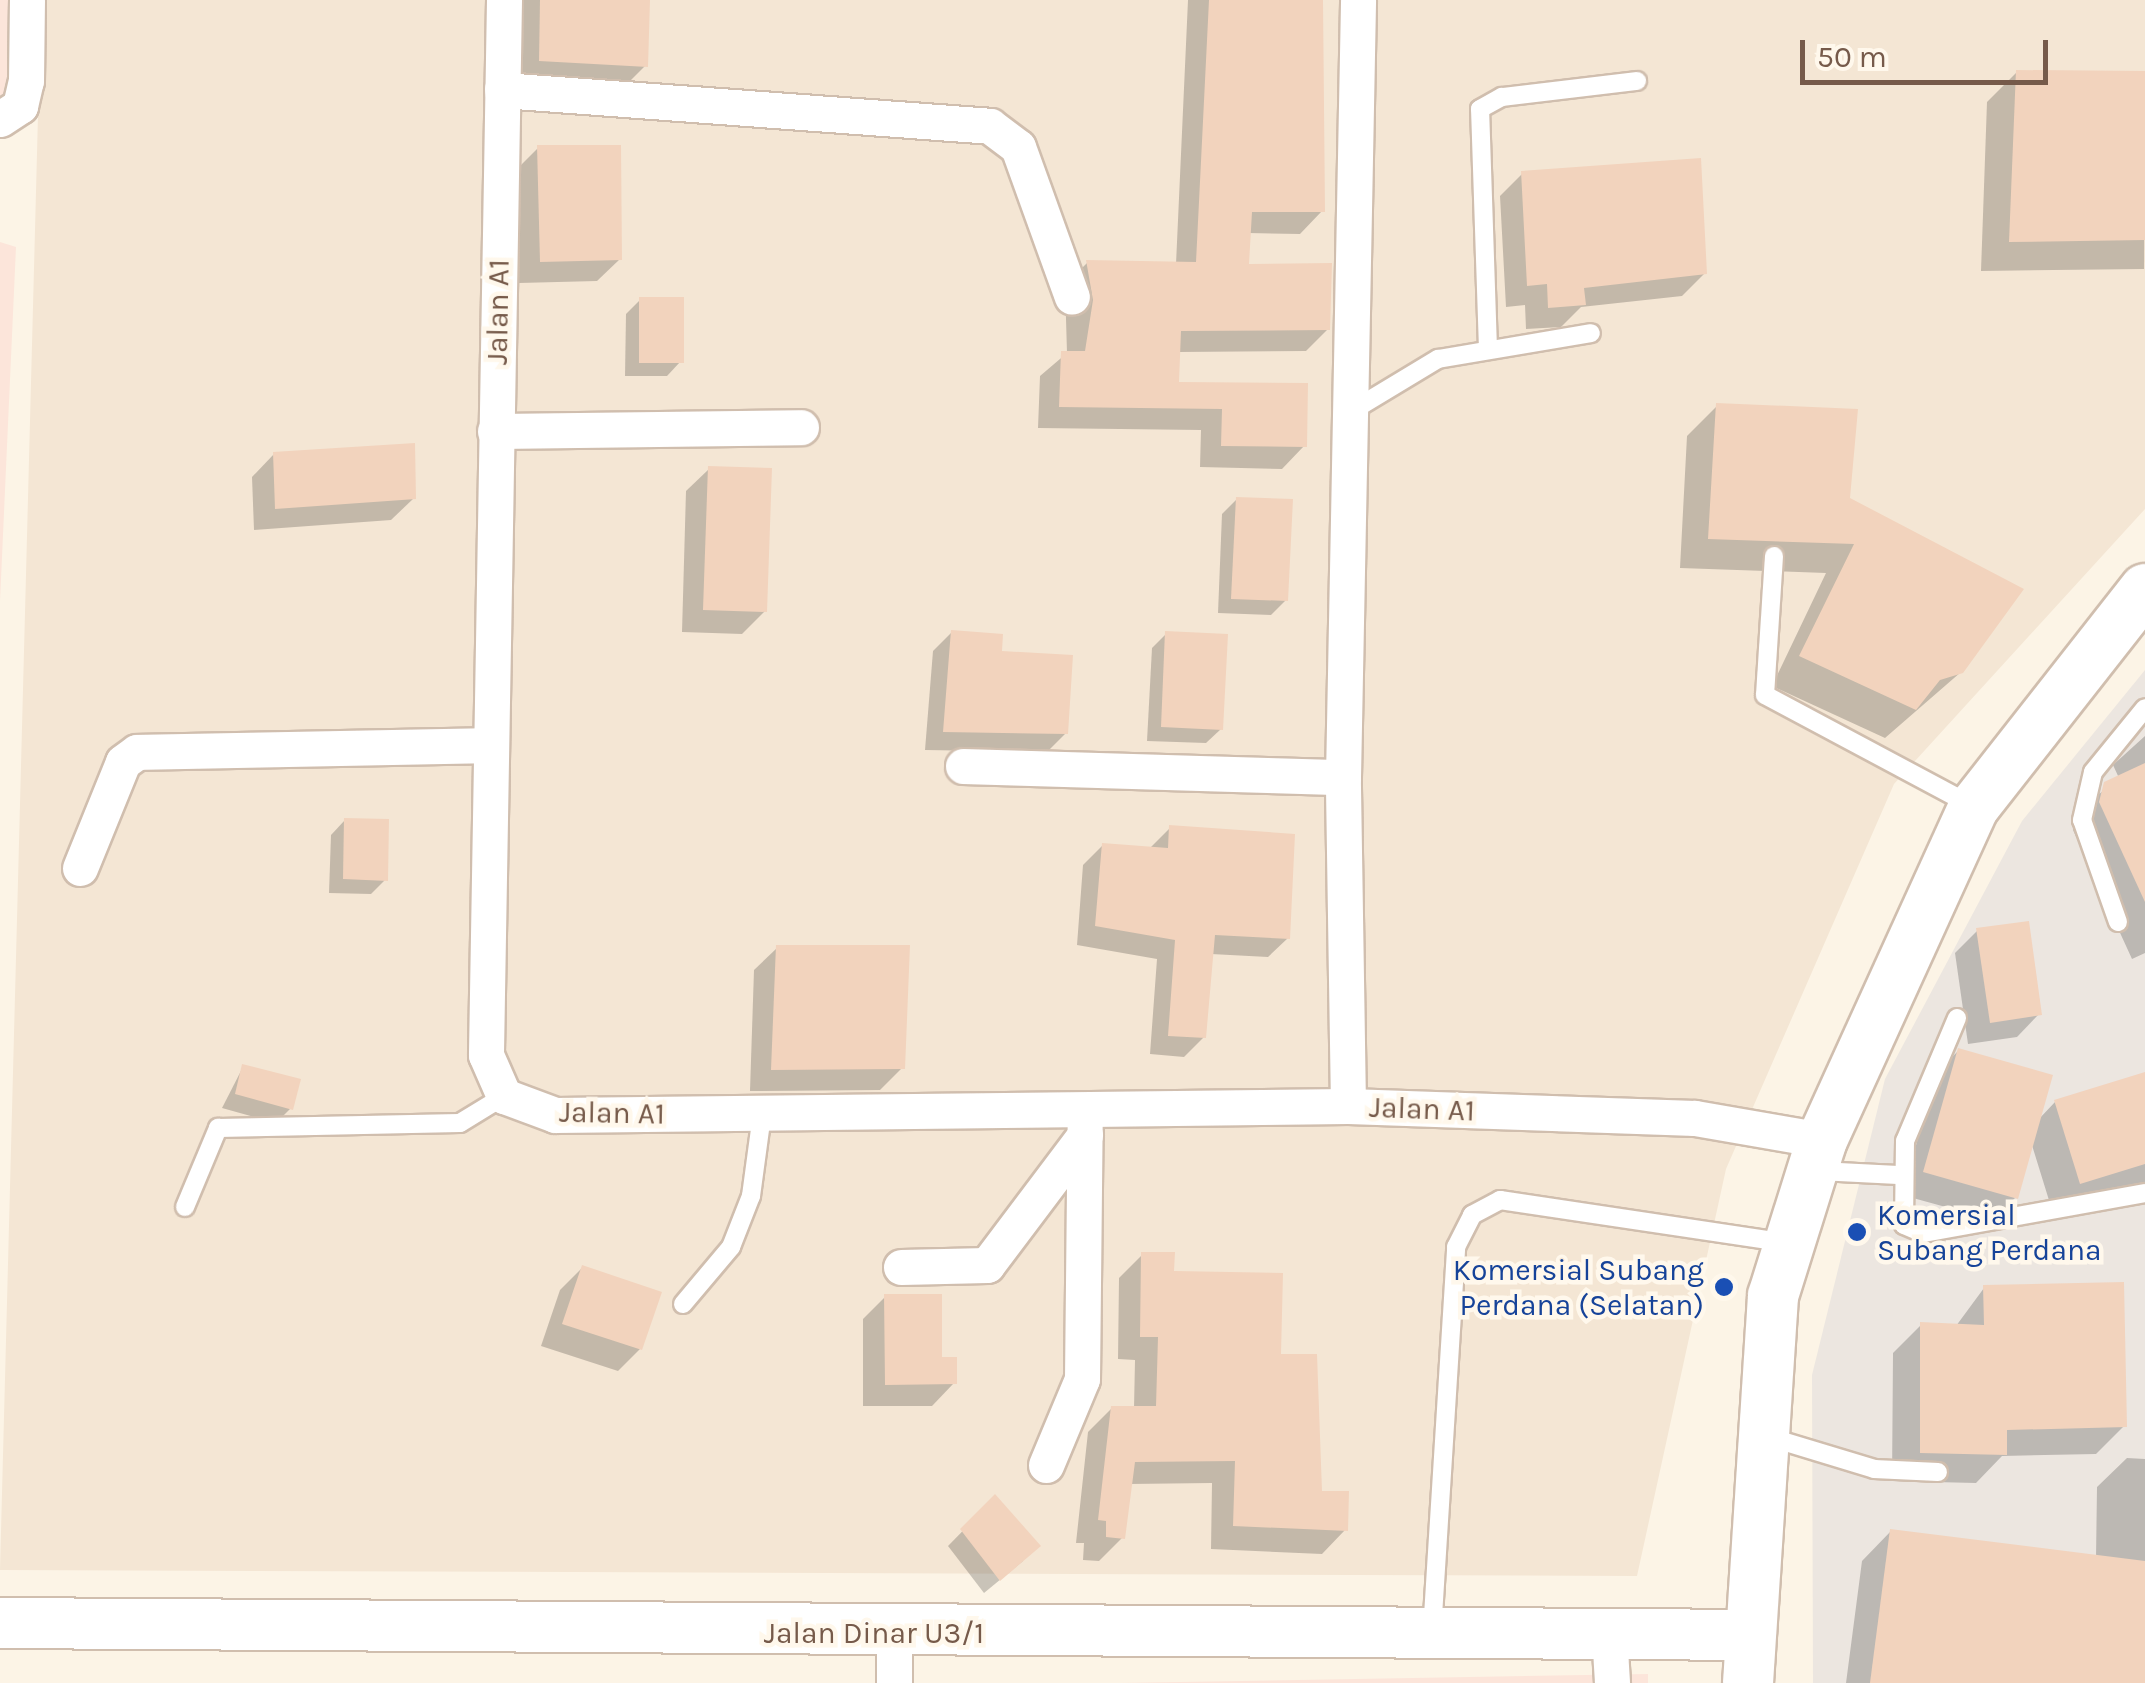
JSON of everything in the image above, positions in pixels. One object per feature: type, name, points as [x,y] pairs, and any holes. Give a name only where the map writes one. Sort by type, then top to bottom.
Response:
[{"type":"street","points":[[0,119],[20,106],[26,81],[27,0]]},
{"type":"street","name":"Jalan A1","points":[[504,0],[486,1056],[504,1096],[555,1114],[762,1115],[1085,1125],[1348,1106],[1695,1118],[1817,1155]]},
{"type":"street","points":[[1348,1106],[1344,777],[1358,0]]},
{"type":"street","points":[[502,90],[990,126],[1018,147],[1072,298]]},
{"type":"street","points":[[496,431],[801,427]]},
{"type":"street","points":[[1748,1659],[1760,1434],[1773,1296],[1817,1155],[1974,807],[2145,588]]},
{"type":"street","points":[[80,868],[123,762],[137,752],[491,744]]},
{"type":"street","points":[[963,766],[1344,777]]},
{"type":"street","points":[[901,1268],[986,1265],[1085,1125]]},
{"type":"street","points":[[1046,1466],[1082,1379],[1085,1125]]},
{"type":"street","name":"Jalan Dinar U3/1","points":[[0,1623],[894,1634],[1609,1632],[1748,1659]]},
{"type":"street","points":[[1609,1632],[1612,1683]]},
{"type":"street","points":[[894,1634],[894,1683]]},
{"type":"lane","points":[[1488,349],[1480,109],[1502,97],[1637,81]]},
{"type":"lane","points":[[1350,412],[1413,370],[1488,349],[1591,333]]},
{"type":"lane","points":[[1774,556],[1765,695],[1974,807]]},
{"type":"lane","points":[[2118,922],[2082,820],[2092,772],[2145,708]]},
{"type":"lane","points":[[1957,1018],[1919,1099],[1898,1175],[1904,1225],[1923,1233],[2145,1193]]},
{"type":"lane","points":[[185,1207],[218,1128],[460,1123],[504,1096]]},
{"type":"lane","points":[[684,1304],[731,1247],[751,1196],[762,1115]]},
{"type":"lane","points":[[1817,1155],[1898,1175]]},
{"type":"lane","points":[[1432,1632],[1456,1246],[1472,1216],[1500,1200],[1790,1244]]},
{"type":"lane","points":[[1760,1434],[1874,1469],[1938,1472]]},
{"type":"shaded area","points":[[0,0],[15,0],[14,77],[0,106]]},
{"type":"shaded area","points":[[41,0],[2145,0],[2145,509],[1894,784],[1726,1169],[1637,1576],[0,1570]]},
{"type":"shaded area","points":[[0,242],[16,247],[0,601]]},
{"type":"shaded area","points":[[2145,670],[2145,1683],[1813,1683],[1812,1375],[1885,1079],[2022,821]]},
{"type":"shaded area","points":[[1648,1674],[1648,1683],[1119,1683]]},
{"type":"building","points":[[540,0],[650,0],[648,67],[539,61]]},
{"type":"building","points":[[1209,0],[1323,0],[1325,212],[1252,212],[1249,264],[1332,263],[1330,330],[1181,331],[1179,382],[1308,383],[1307,447],[1221,446],[1222,409],[1059,407],[1061,351],[1085,351],[1093,300],[1086,260],[1196,262]]},
{"type":"building","points":[[2016,70],[2145,71],[2145,240],[2009,242]]},
{"type":"building","points":[[537,145],[621,145],[622,260],[540,262]]},
{"type":"building","points":[[1701,158],[1707,274],[1584,288],[1586,305],[1548,308],[1547,284],[1527,286],[1521,171]]},
{"type":"building","points":[[639,297],[684,297],[684,363],[639,363]]},
{"type":"building","points":[[1716,403],[1858,409],[1850,498],[2024,589],[1963,673],[1940,680],[1916,710],[1799,656],[1854,544],[1708,539]]},
{"type":"building","points":[[415,443],[416,499],[275,509],[273,452]]},
{"type":"building","points":[[708,466],[772,468],[767,612],[703,610]]},
{"type":"building","points":[[1236,497],[1293,499],[1288,601],[1231,599]]},
{"type":"building","points":[[951,630],[1003,634],[1002,651],[1073,655],[1068,734],[943,732]]},
{"type":"building","points":[[1165,631],[1228,634],[1223,730],[1161,727]]},
{"type":"building","points":[[2145,763],[2145,902],[2099,802],[2104,782]]},
{"type":"building","points":[[344,818],[389,819],[388,881],[343,879]]},
{"type":"building","points":[[1169,825],[1295,834],[1290,939],[1215,935],[1206,1038],[1168,1036],[1175,940],[1095,926],[1102,843],[1168,848]]},
{"type":"building","points":[[2029,921],[2042,1015],[1990,1023],[1976,928]]},
{"type":"building","points":[[776,945],[910,945],[905,1069],[771,1070]]},
{"type":"building","points":[[1958,1048],[2053,1075],[2018,1199],[1923,1172]]},
{"type":"building","points":[[242,1064],[301,1079],[293,1110],[235,1094]]},
{"type":"building","points":[[2145,1072],[2145,1164],[2080,1184],[2054,1100]]},
{"type":"building","points":[[1141,1252],[1175,1252],[1174,1271],[1283,1273],[1281,1354],[1317,1354],[1322,1491],[1349,1491],[1348,1531],[1233,1526],[1235,1461],[1135,1462],[1125,1539],[1106,1537],[1106,1521],[1098,1520],[1111,1406],[1156,1406],[1158,1337],[1140,1337]]},
{"type":"building","points":[[582,1265],[662,1292],[642,1350],[562,1324]]},
{"type":"building","points":[[2124,1282],[2127,1427],[2007,1430],[2007,1455],[1920,1453],[1920,1322],[1984,1325],[1983,1285]]},
{"type":"building","points":[[884,1294],[942,1294],[942,1357],[957,1357],[957,1384],[885,1385]]},
{"type":"building","points":[[995,1494],[1041,1546],[1000,1581],[960,1529]]},
{"type":"building","points":[[1890,1529],[2145,1561],[2145,1683],[1870,1683]]},
{"type":"place","name":"Komersial Subang Perdana","points":[[1857,1232]]},
{"type":"place","name":"Komersial Subang Perdana (Selatan)","points":[[1724,1287]]}]
